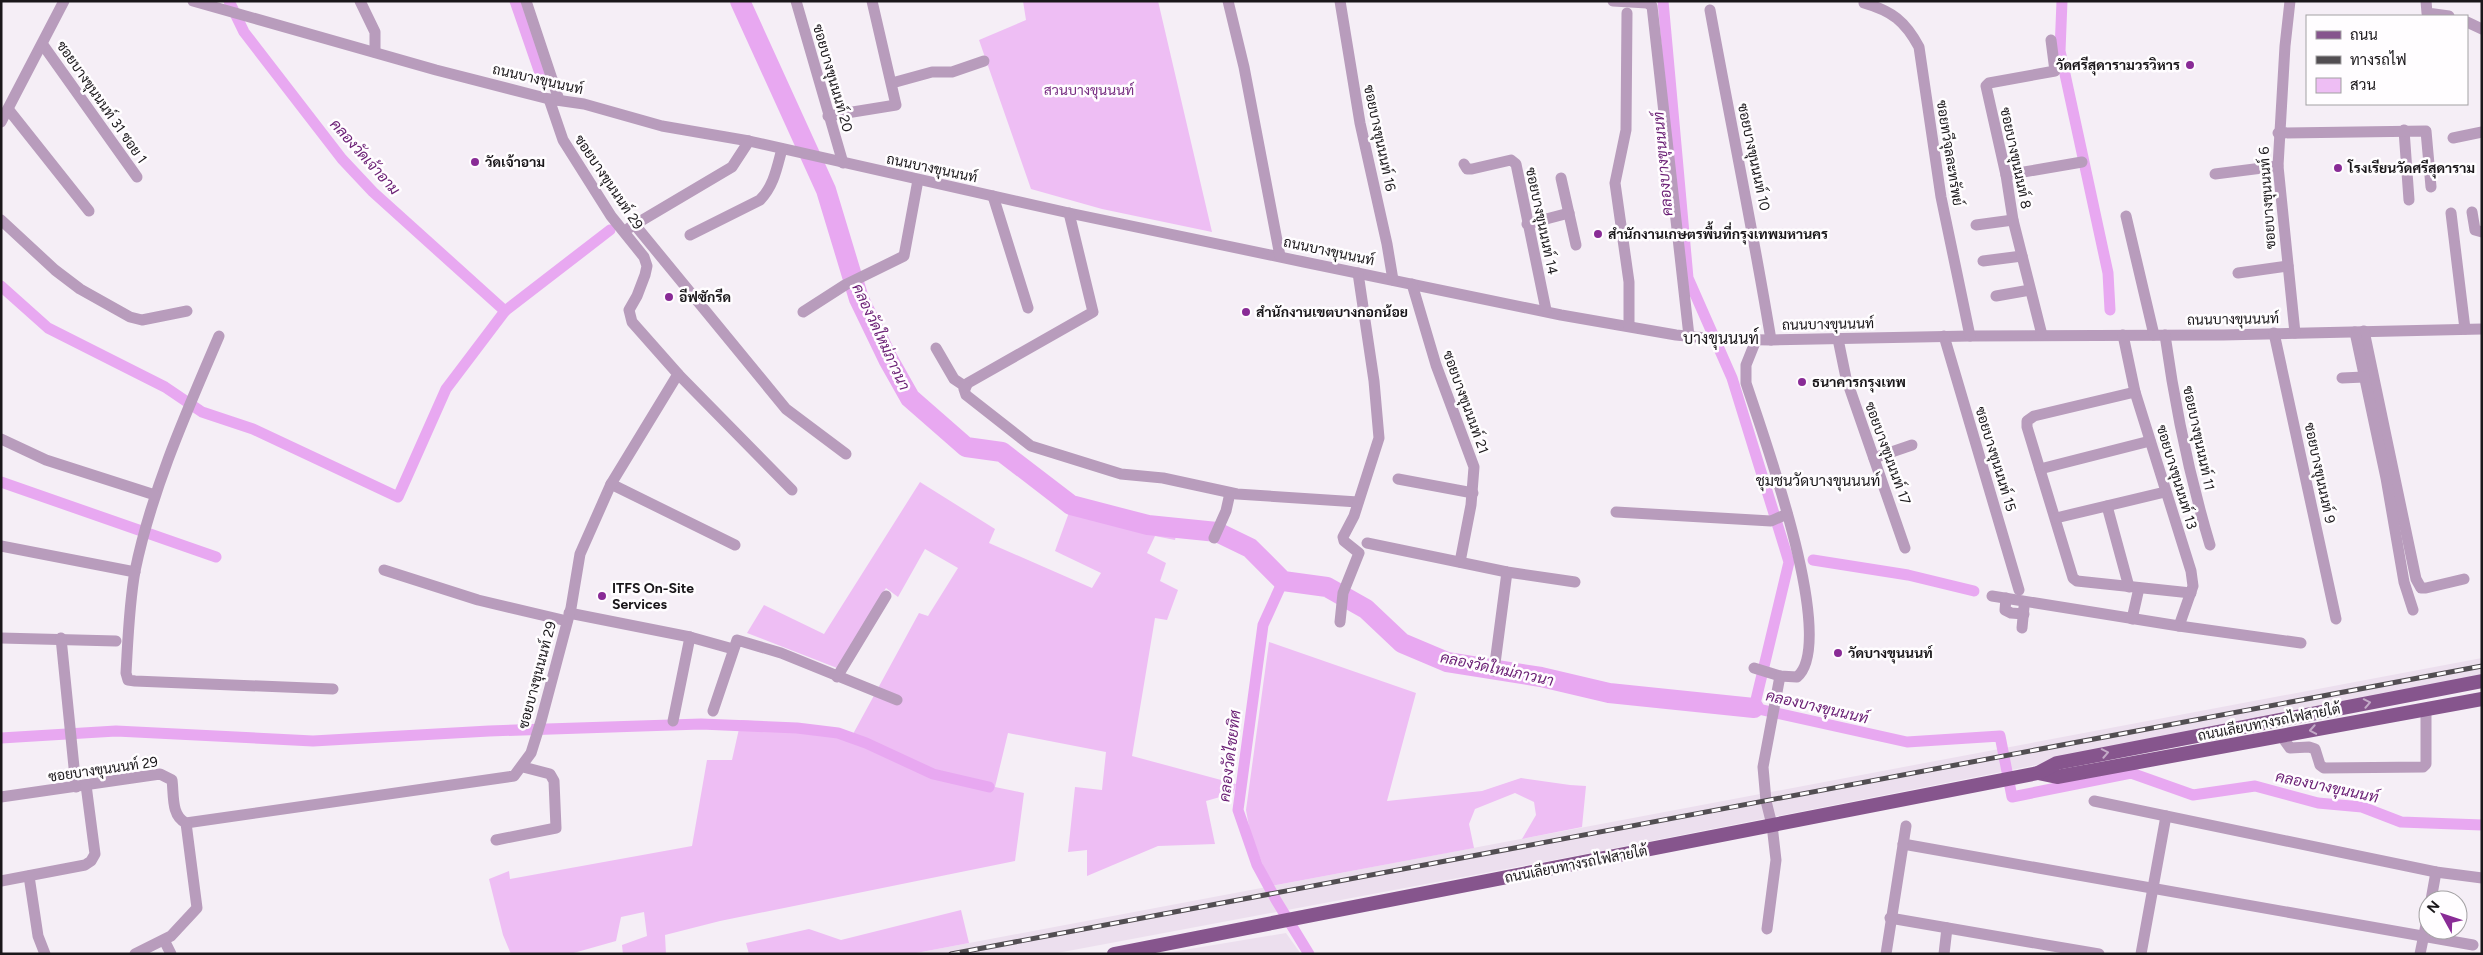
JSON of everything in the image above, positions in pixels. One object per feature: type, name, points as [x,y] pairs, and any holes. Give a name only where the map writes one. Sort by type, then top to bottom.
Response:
[{"type":"main road","name":"ถนนเลียบทางรถไฟสายใต้","points":[[1114,954],[2038,773],[2057,763],[2482,682]]},
{"type":"main road","name":"ถนนเลียบทางรถไฟสายใต้","points":[[2038,773],[2057,777],[2482,699]]},
{"type":"street","points":[[1,122],[43,45],[64,1]]},
{"type":"street","points":[[360,1],[375,32],[375,52]]},
{"type":"street","name":"ซอยบางขุนนนท์ 29","points":[[523,767],[531,753],[541,721],[568,617],[580,554],[611,484],[678,374],[632,322],[629,315],[629,310],[637,296],[647,266],[644,257],[611,216],[563,140],[554,100],[526,1]]},
{"type":"street","name":"ซอยบางขุนนนท์ 20","points":[[796,1],[843,163]]},
{"type":"street","points":[[828,116],[892,107],[897,102],[872,1]]},
{"type":"street","points":[[1228,1],[1244,67],[1280,256]]},
{"type":"street","name":"ซอยบางขุนนนท์ 16","points":[[1340,1],[1360,124],[1387,244],[1393,280]]},
{"type":"street","points":[[1613,1],[1642,2],[1652,6],[1688,336]]},
{"type":"street","name":"ซอยบางขุนนนท์ 6","points":[[2290,1],[2278,133],[2278,166],[2295,333]]},
{"type":"street","points":[[2426,1],[2428,13],[2442,15]]},
{"type":"street","name":"ถนนบางขุนนนท์","points":[[197,2],[554,100],[584,104],[662,126],[748,141],[1069,213],[1358,273],[1688,336],[1771,340],[2482,329]]},
{"type":"street","name":"ซอยทวีจุลละทรัพย์","points":[[1864,3],[1886,9],[1910,31],[1919,47],[1941,197],[1970,336]]},
{"type":"street","name":"ซอยบางขุนนนท์ 10","points":[[1710,10],[1740,169],[1750,210],[1771,340]]},
{"type":"street","points":[[1627,13],[1626,130],[1615,183],[1629,282],[1629,326]]},
{"type":"street","points":[[2468,22],[2482,29]]},
{"type":"street","name":"ซอยบางขุนนนท์ 8","points":[[2042,335],[2022,256],[1986,86],[1989,83],[2054,71],[2051,40]]},
{"type":"street","name":"ซอยบางขุนนนท์ 31 ซอย 1","points":[[43,45],[136,177]]},
{"type":"street","points":[[892,83],[932,72],[952,72],[984,61]]},
{"type":"street","points":[[8,109],[89,211]]},
{"type":"street","points":[[2404,130],[2408,200]]},
{"type":"street","points":[[2278,133],[2426,131],[2431,187]]},
{"type":"street","points":[[2453,138],[2482,132]]},
{"type":"street","points":[[621,229],[635,224],[732,167],[748,141]]},
{"type":"street","points":[[690,235],[760,200],[767,193],[775,176],[782,149]]},
{"type":"street","name":"ซอยบางขุนนนท์ 14","points":[[1464,164],[1467,169],[1472,169],[1506,160],[1514,161],[1546,310]]},
{"type":"street","points":[[2006,175],[2082,162]]},
{"type":"street","points":[[2214,174],[2278,166]]},
{"type":"street","points":[[1561,178],[1576,244]]},
{"type":"street","points":[[803,312],[845,285],[904,256],[918,180]]},
{"type":"street","points":[[993,196],[1028,308]]},
{"type":"street","points":[[2472,212],[2473,226],[2475,230],[2482,232]]},
{"type":"street","points":[[966,387],[1093,312],[1069,213]]},
{"type":"street","points":[[1528,224],[1569,213]]},
{"type":"street","points":[[2451,213],[2465,329]]},
{"type":"street","name":"ซอยบางขุนนนท์ 11","points":[[2126,216],[2174,394],[2190,479],[2210,545]]},
{"type":"street","points":[[1,220],[68,280],[130,317],[142,320],[187,310]]},
{"type":"street","points":[[1976,225],[2014,220]]},
{"type":"street","points":[[635,224],[786,409],[846,454]]},
{"type":"street","points":[[1984,261],[2022,256]]},
{"type":"street","points":[[2238,273],[2288,266]]},
{"type":"street","points":[[1340,622],[1343,593],[1359,553],[1344,541],[1343,537],[1354,516],[1379,438],[1374,382],[1358,273]]},
{"type":"street","name":"ซอยบางขุนนนท์ 21","points":[[1412,284],[1436,365],[1474,467],[1473,493],[1460,562]]},
{"type":"street","points":[[1996,296],[2030,290]]},
{"type":"street","points":[[2360,332],[2364,377],[2386,478],[2404,582],[2413,610]]},
{"type":"street","points":[[2360,332],[2416,579],[2421,588],[2464,579]]},
{"type":"street","name":"ซอยบางขุนนนท์ 9","points":[[2274,333],[2336,619]]},
{"type":"street","name":"ซอยบางขุนนนท์ 13","points":[[2123,335],[2135,392],[2165,492],[2192,571],[2191,593],[2179,626]]},
{"type":"street","points":[[219,336],[185,413],[155,495],[135,572],[129,614],[126,673],[128,680],[332,689]]},
{"type":"street","name":"ซอยบางขุนนนท์ 15","points":[[1944,336],[2020,590]]},
{"type":"street","name":"ซอยบางขุนนนท์ 17","points":[[1838,339],[1846,378],[1905,548]]},
{"type":"street","points":[[1756,340],[1746,365],[1746,383],[1795,537],[1810,624],[1808,647],[1800,674],[1797,677],[1780,676],[1760,670]]},
{"type":"street","points":[[936,348],[954,379],[966,387]]},
{"type":"street","points":[[678,374],[792,490]]},
{"type":"street","points":[[2342,378],[2364,377]]},
{"type":"street","points":[[966,387],[966,394],[1030,446],[1121,474],[1163,478],[1230,493],[1358,502]]},
{"type":"street","points":[[2135,392],[2029,419],[2026,424],[2056,518],[2072,578],[2077,581],[2191,593]]},
{"type":"street","points":[[1,439],[46,460],[155,495]]},
{"type":"street","points":[[2040,469],[2150,441]]},
{"type":"street","points":[[1874,458],[1912,445]]},
{"type":"street","points":[[1398,479],[1473,493]]},
{"type":"street","points":[[611,484],[735,545]]},
{"type":"street","points":[[2056,518],[2165,492]]},
{"type":"street","points":[[1214,538],[1226,511],[1230,493]]},
{"type":"street","points":[[2107,506],[2134,587],[2132,619]]},
{"type":"street","points":[[1616,512],[1771,521],[1787,514]]},
{"type":"street","points":[[1367,544],[1507,572],[1575,582]]},
{"type":"street","points":[[1,546],[135,572]]},
{"type":"street","points":[[384,570],[478,600],[781,653],[897,700]]},
{"type":"street","points":[[1494,668],[1507,572]]},
{"type":"street","points":[[837,677],[886,596]]},
{"type":"street","points":[[1992,596],[2132,619],[2301,643]]},
{"type":"street","points":[[2006,598],[2005,610],[2011,613],[2024,614]]},
{"type":"street","points":[[2022,628],[2025,601]]},
{"type":"street","points":[[673,721],[690,637]]},
{"type":"street","points":[[1,638],[61,638],[116,641]]},
{"type":"street","points":[[1,881],[85,865],[91,861],[95,854],[81,786],[61,638]]},
{"type":"street","points":[[713,712],[735,645]]},
{"type":"street","points":[[1767,929],[1776,860],[1772,825],[1766,801],[1763,767],[1780,676]]},
{"type":"street","points":[[2285,736],[2285,741],[2290,748],[2309,747],[2315,749],[2320,765],[2324,768],[2423,767],[2426,764],[2426,710]]},
{"type":"street","points":[[135,954],[172,936],[198,908],[186,823],[514,776],[523,767],[550,774],[554,781],[556,828],[496,840]]},
{"type":"street","name":"ซอยบางขุนนนท์ 29","points":[[1,798],[165,775],[172,780],[177,817],[186,823]]},
{"type":"street","points":[[2094,801],[2436,872],[2482,878]]},
{"type":"street","points":[[2141,954],[2166,816]]},
{"type":"street","points":[[1886,954],[1890,918],[1906,826]]},
{"type":"street","points":[[1903,844],[2418,935]]},
{"type":"street","points":[[2433,890],[2436,872]]},
{"type":"street","points":[[29,876],[38,936],[44,954]]},
{"type":"street","points":[[1890,918],[2099,954]]},
{"type":"street","points":[[1944,954],[1947,928]]},
{"type":"street","points":[[164,940],[171,954]]},
{"type":"street","points":[[2420,954],[2423,940]]},
{"type":"street","points":[[2446,940],[2473,945]]},
{"type":"shaded area","points":[[2482,658],[2482,677],[1580,855],[1052,954],[911,954]]},
{"type":"shaded area","points":[[1286,933],[1301,954],[1160,954]]},
{"type":"green space","name":"สวนบางขุนนนท์","points":[[1023,1],[1158,1],[1212,232],[1102,209],[1031,189],[979,40],[1026,20]]},
{"type":"green space","points":[[920,482],[995,529],[989,543],[1092,588],[1101,573],[1055,551],[1071,507],[1179,523],[1175,540],[1155,536],[1147,553],[1166,563],[1160,581],[1178,590],[1167,620],[1155,618],[1132,756],[1236,784],[1234,793],[1206,801],[1215,844],[1158,846],[1087,876],[1087,850],[1068,852],[1075,787],[1102,790],[1106,752],[1008,733],[995,787],[1024,793],[1015,861],[720,921],[665,935],[666,954],[623,954],[622,945],[647,936],[644,912],[621,917],[616,941],[570,954],[511,954],[503,935],[489,879],[509,871],[510,879],[692,846],[707,760],[732,760],[741,720],[810,725],[853,734],[919,613],[928,616],[958,568],[925,549],[898,597],[886,588],[837,668],[747,633],[764,605],[824,634]]},
{"type":"green space","points":[[1269,642],[1416,693],[1387,801],[1482,791],[1521,778],[1586,786],[1582,827],[1522,839],[1536,815],[1534,802],[1515,793],[1475,809],[1469,824],[1474,848],[1271,886],[1250,832],[1246,810]]},
{"type":"green space","points":[[961,910],[969,943],[911,954],[749,954],[746,943],[809,929],[841,940]]},
{"type":"waterway","name":"คลองวัดเจ้าอาม","points":[[229,1],[244,32],[342,159],[373,192],[505,311]]},
{"type":"waterway","points":[[515,1],[543,82]]},
{"type":"waterway","name":"คลองวัดใหม่ภาวนา","points":[[740,1],[826,190],[859,299],[888,359],[910,398],[966,447],[1002,452],[1071,505],[1148,525],[1217,532],[1250,548],[1283,581],[1327,587],[1366,609],[1402,643],[1447,662],[1541,677],[1609,693],[1754,708]]},
{"type":"waterway","name":"คลองบางขุนนนท์","points":[[1663,1],[1688,278],[1732,378],[1789,562],[1754,708],[1907,742],[2000,736],[2012,797],[2131,773],[2193,795],[2255,786],[2318,803],[2362,807],[2401,822],[2482,825]]},
{"type":"waterway","points":[[2062,1],[2060,51],[2108,273],[2110,310]]},
{"type":"waterway","points":[[1,286],[48,328],[165,387],[202,412],[253,429],[398,497],[446,389],[505,311],[610,230]]},
{"type":"waterway","points":[[1,482],[216,557]]},
{"type":"waterway","points":[[1813,560],[1908,575],[1974,591]]},
{"type":"waterway","name":"คลองวัดไชยทิศ","points":[[1283,581],[1263,625],[1238,810],[1257,865],[1309,954]]},
{"type":"waterway","points":[[1,738],[116,731],[313,741],[489,731],[701,724],[797,728],[838,733],[866,743],[933,774],[989,787]]},
{"type":"railway","points":[[951,954],[2482,666]]},
{"type":"place","name":"วัดศรีสุดารามวรวิหาร","points":[[2190,65]]},
{"type":"place","name":"วัดเจ้าอาม","points":[[475,162]]},
{"type":"place","name":"โรงเรียนวัดศรีสุดาราม","points":[[2338,168]]},
{"type":"place","name":"สำนักงานเกษตรพื้นที่กรุงเทพมหานคร","points":[[1598,234]]},
{"type":"place","name":"อีฟซักรีด","points":[[669,297]]},
{"type":"place","name":"สำนักงานเขตบางกอกน้อย","points":[[1246,312]]},
{"type":"place","name":"ธนาคารกรุงเทพ","points":[[1802,382]]},
{"type":"place","name":"ITFS On-Site Services","points":[[602,596]]},
{"type":"place","name":"วัดบางขุนนนท์","points":[[1838,653]]},
{"type":"district","name":"บางขุนนนท์","points":[[1721,338]]},
{"type":"district","name":"ชุมชนวัดบางขุนนนท์","points":[[1818,481]]}]
